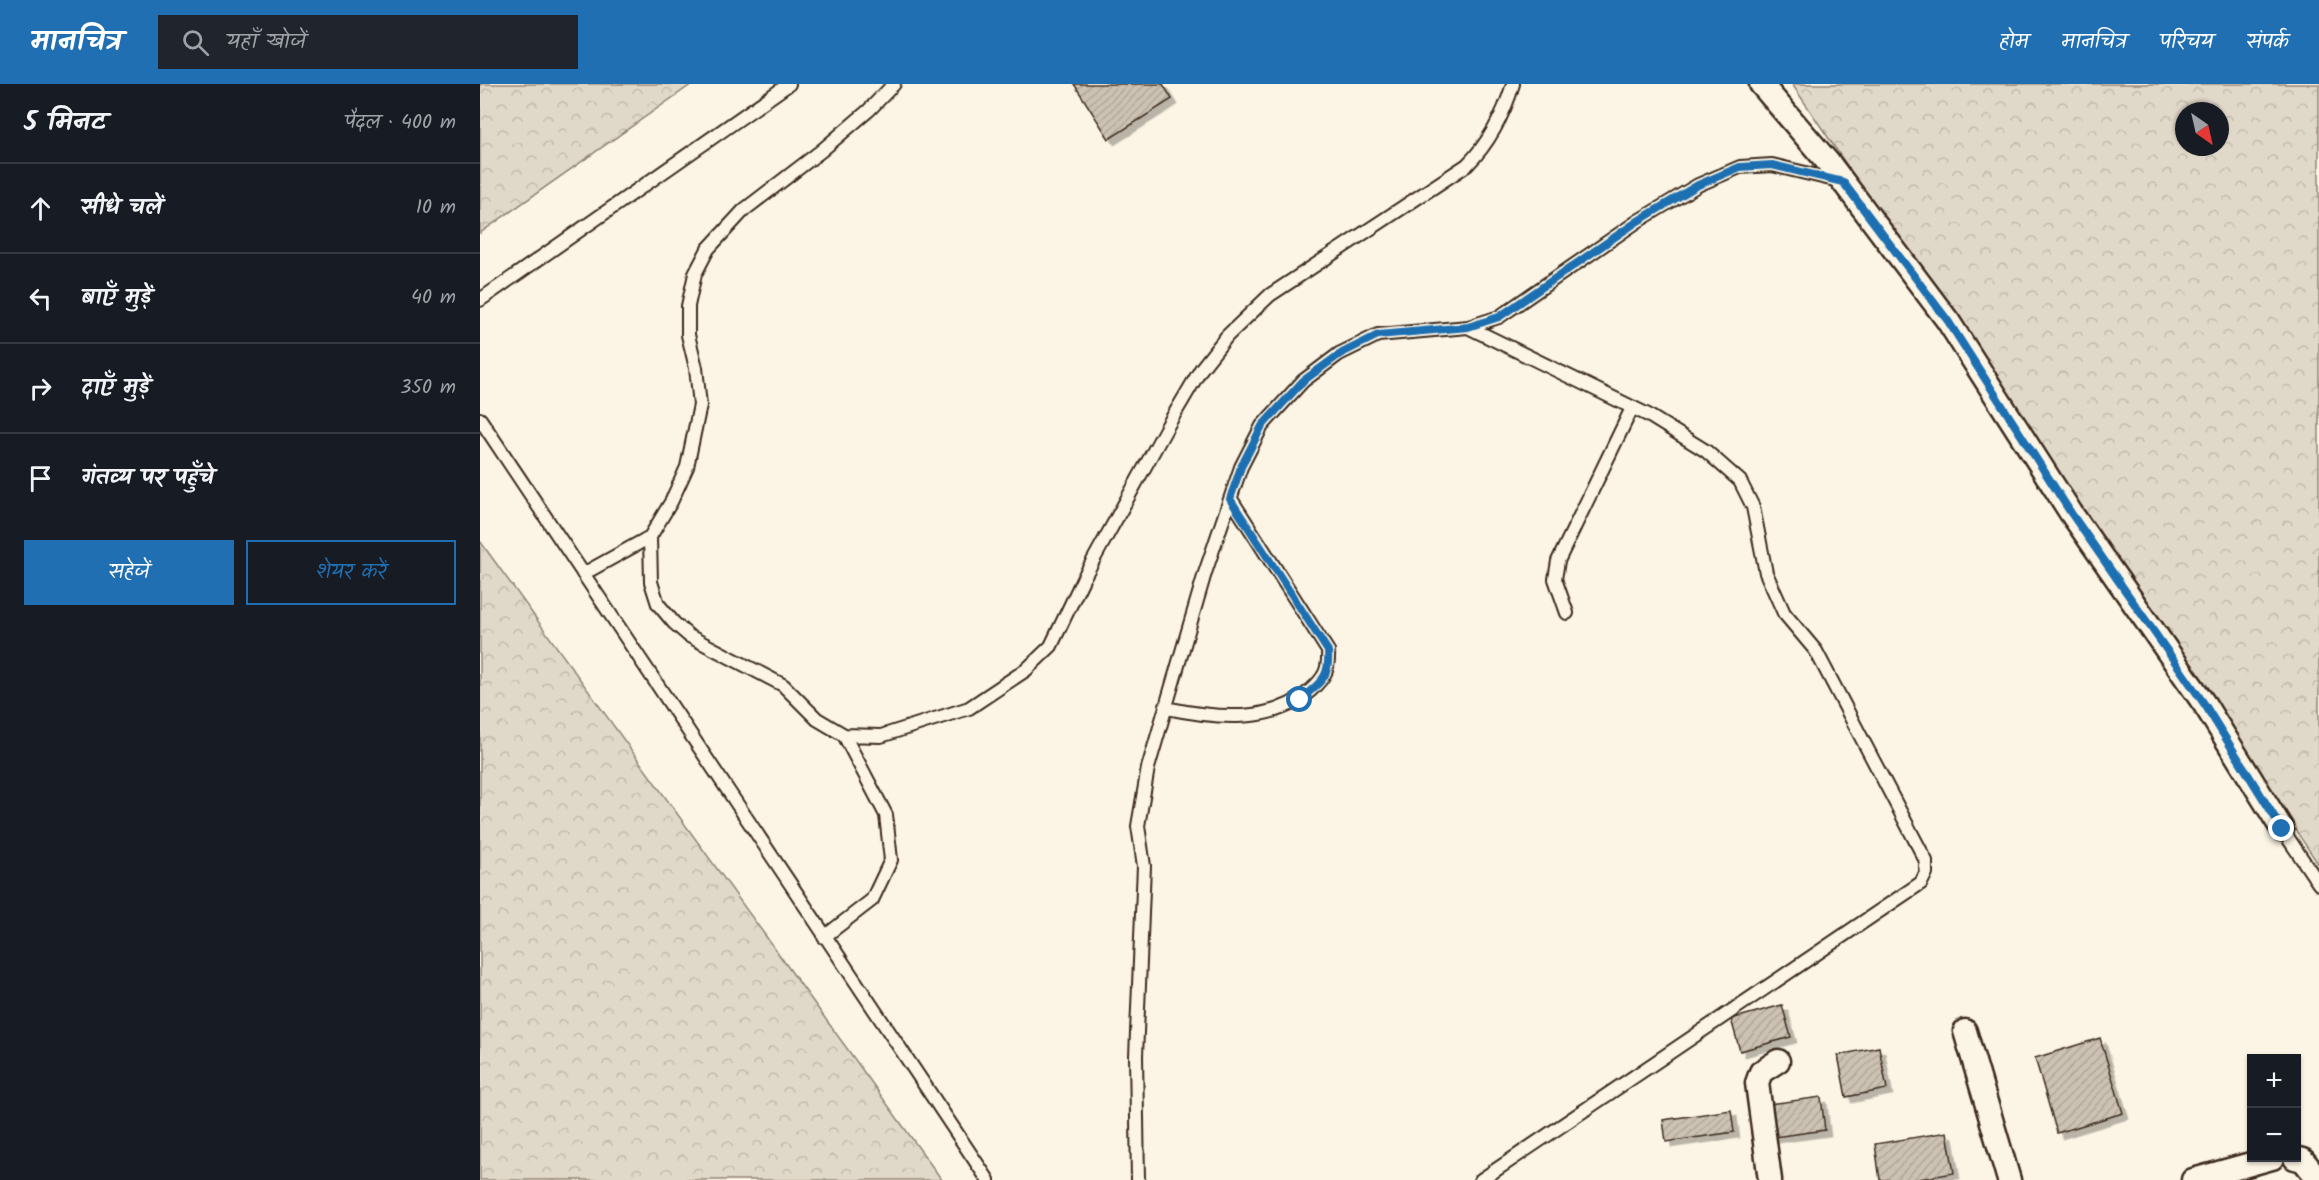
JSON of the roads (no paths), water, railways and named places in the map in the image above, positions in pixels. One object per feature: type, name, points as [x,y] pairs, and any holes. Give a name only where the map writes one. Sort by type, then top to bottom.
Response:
[{"type":"street","points":[[1761,84],[1843,182],[1948,321],[2071,513],[2205,705],[2282,829]]},
{"type":"street","points":[[1965,1031],[2009,1180]]},
{"type":"street","points":[[1770,1180],[1757,1083],[1761,1072],[1778,1061]]},
{"type":"street","points":[[2301,1159],[2304,1160],[2319,1180]]},
{"type":"street","points":[[2193,1180],[2216,1177],[2260,1162]]},
{"type":"lane","points":[[480,300],[789,84]]},
{"type":"lane","points":[[583,574],[650,537],[671,502],[687,467],[700,405],[696,368],[688,335],[688,306],[695,274],[708,249],[744,210],[821,151],[869,110],[894,84]]},
{"type":"lane","points":[[650,537],[651,582],[658,604],[674,623],[689,636],[783,685],[817,719],[844,735],[881,736],[969,708],[1026,670],[1050,646],[1084,577],[1168,426],[1201,369],[1227,336],[1270,295],[1467,165],[1484,148],[1507,103],[1513,84]]},
{"type":"lane","points":[[1138,1180],[1136,1056],[1138,961],[1144,874],[1138,826],[1148,768],[1205,573],[1241,467],[1262,426],[1303,381],[1340,354],[1378,335],[1468,327],[1499,317],[1638,221],[1698,185],[1740,167],[1772,165],[1843,182]]},
{"type":"lane","points":[[1468,327],[1648,415],[1706,451],[1740,481],[1753,507],[1766,573],[1784,613],[1816,651],[1926,861],[1926,873],[1921,883],[1481,1180]]},
{"type":"lane","points":[[1567,613],[1555,579],[1558,561],[1632,408]]},
{"type":"lane","points":[[480,419],[988,1180]]},
{"type":"lane","points":[[1166,708],[1200,715],[1237,717],[1276,711],[1300,700],[1323,679],[1329,667],[1328,651],[1230,499]]},
{"type":"lane","points":[[824,937],[872,900],[891,860],[886,815],[844,735]]},
{"type":"lane","points":[[2282,829],[2319,884]]}]
